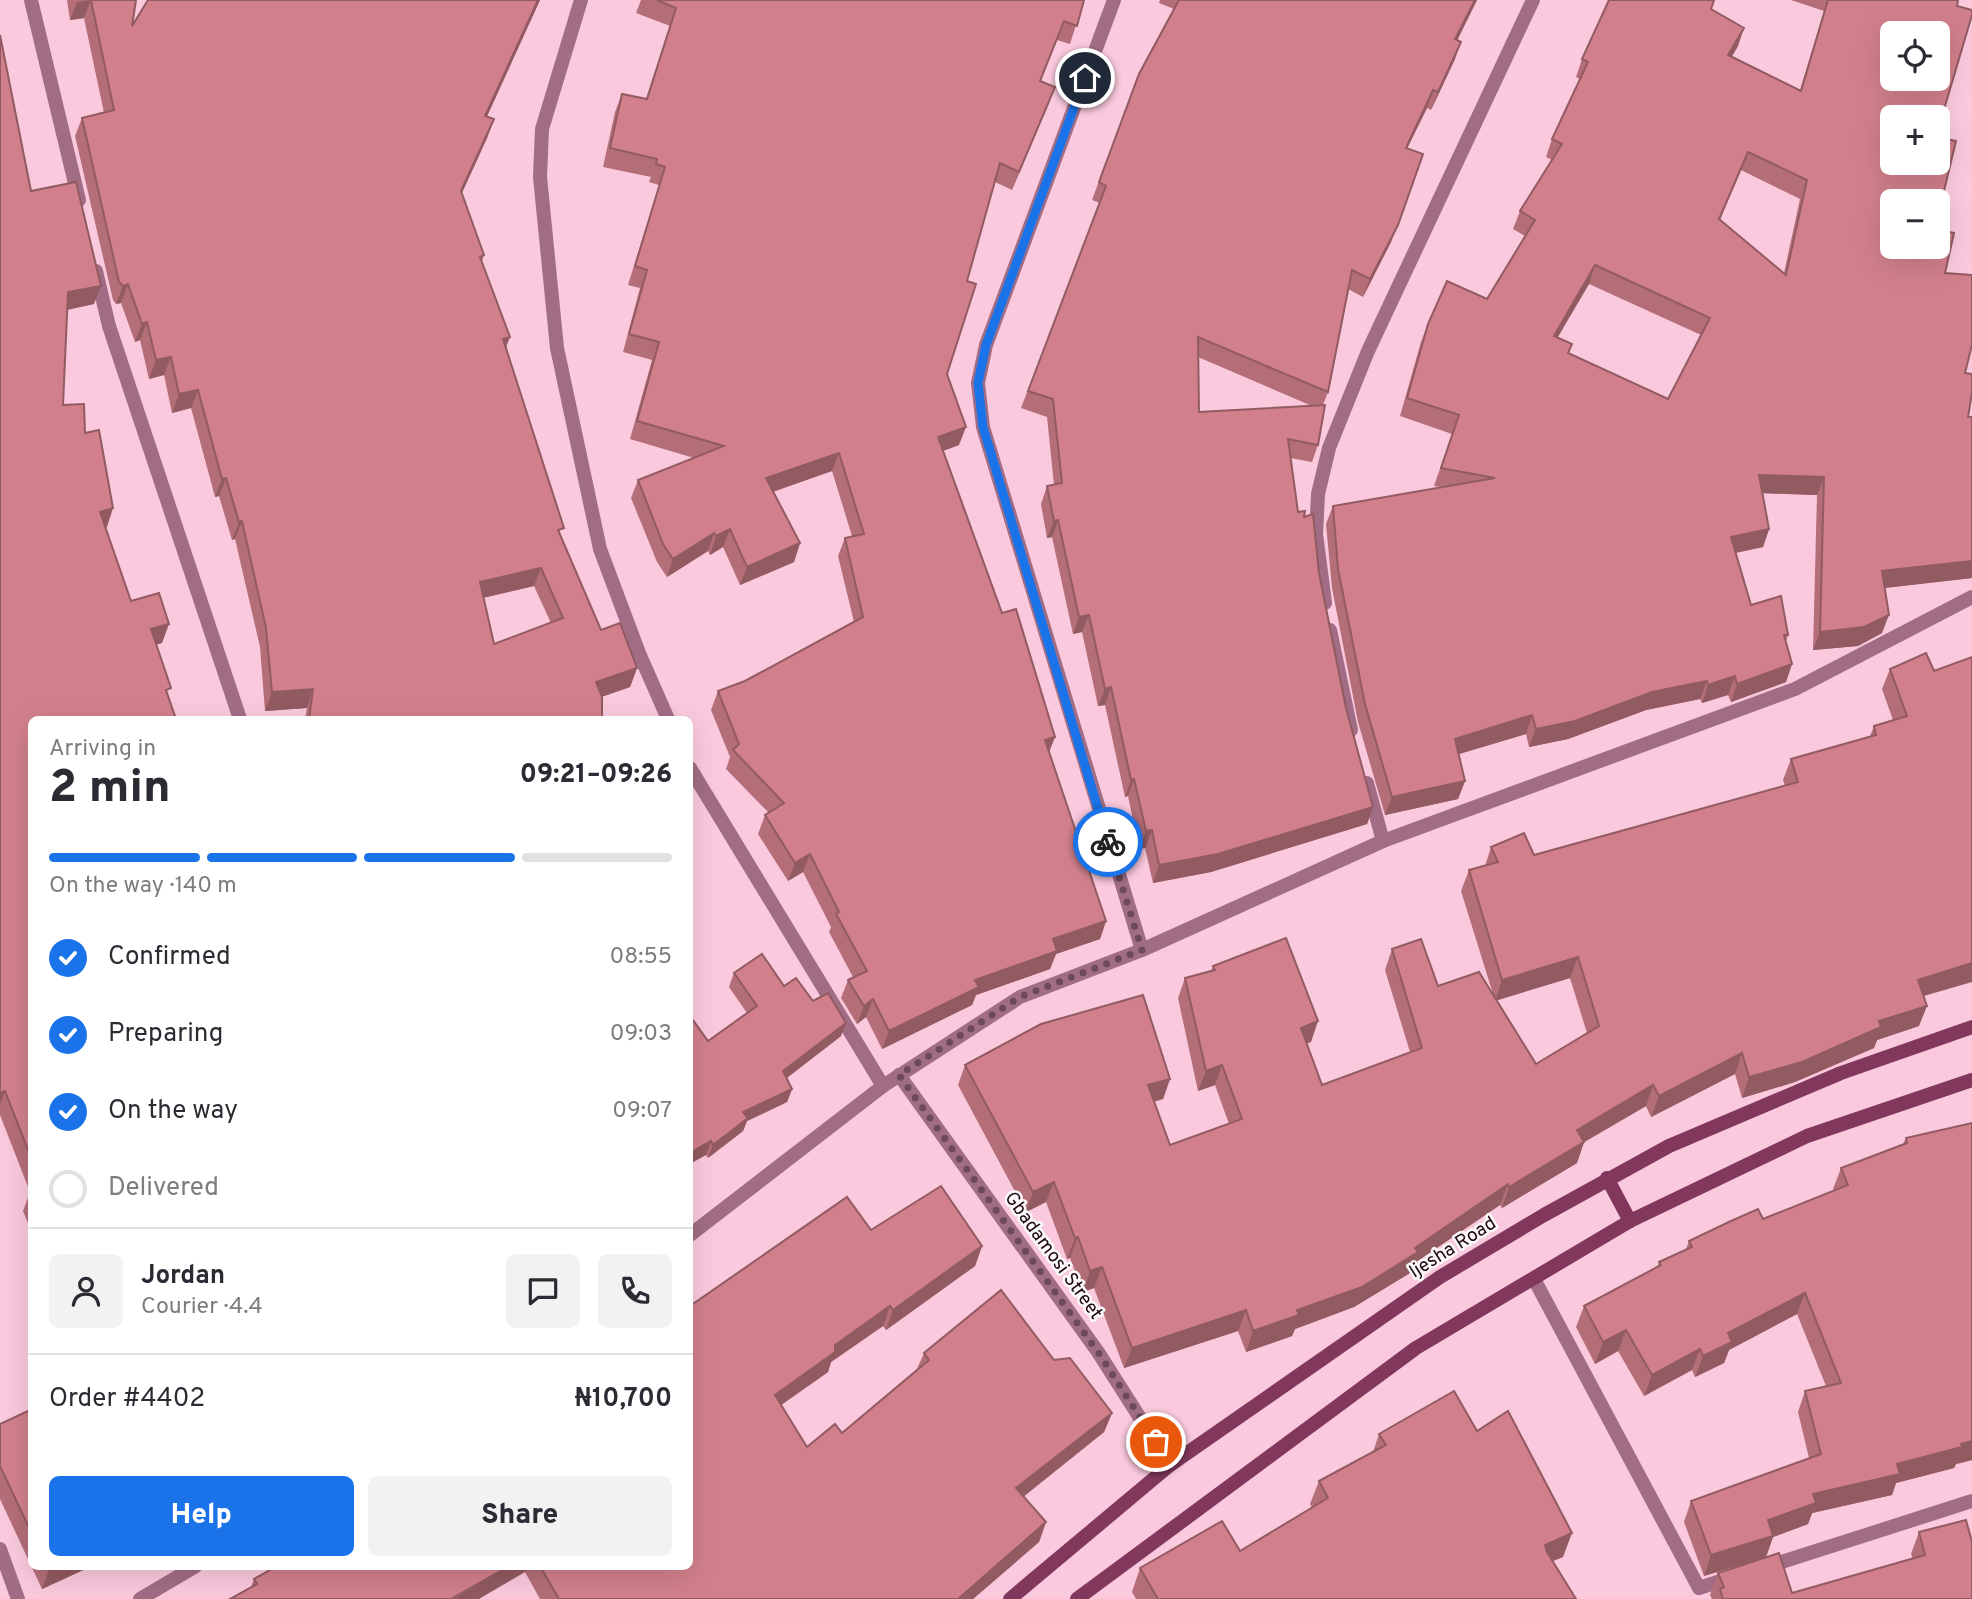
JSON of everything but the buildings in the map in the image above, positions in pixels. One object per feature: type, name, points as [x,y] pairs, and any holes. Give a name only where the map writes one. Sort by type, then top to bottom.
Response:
[{"type":"main road","name":"Ijesha Road","points":[[1010,1599],[1170,1465],[1440,1277],[1607,1178],[1669,1146],[1841,1073],[1972,1027]]},
{"type":"main road","points":[[1080,1598],[1416,1348],[1630,1221],[1807,1136],[1972,1080]]},
{"type":"main road","points":[[1607,1178],[1630,1221]]},
{"type":"street","points":[[31,0],[83,217]]},
{"type":"street","points":[[581,0],[542,129],[540,177],[557,348],[600,550],[667,716]]},
{"type":"street","points":[[1114,0],[986,345],[978,383],[983,427],[1142,950]]},
{"type":"street","points":[[1383,841],[1359,756],[1322,589],[1316,534],[1318,494],[1329,448],[1368,351],[1533,0]]},
{"type":"street","points":[[93,258],[109,326],[239,716]]},
{"type":"street","points":[[693,1233],[883,1086],[1020,997],[1142,950],[1383,841],[1796,690],[1972,597]]},
{"type":"street","points":[[693,773],[883,1086]]},
{"type":"street","name":"Gbadamosi Street","points":[[899,1075],[1098,1352],[1170,1465]]},
{"type":"street","points":[[1534,1279],[1699,1588],[1972,1501]]},
{"type":"street","points":[[0,1549],[18,1599]]},
{"type":"street","points":[[140,1599],[189,1570]]},
{"type":"way so far","points":[[1108,842],[1142,950],[1020,997],[899,1075],[1098,1352],[1156,1442]]},
{"type":"route","points":[[1085,78],[986,345],[978,383],[983,427],[1108,842]]}]
